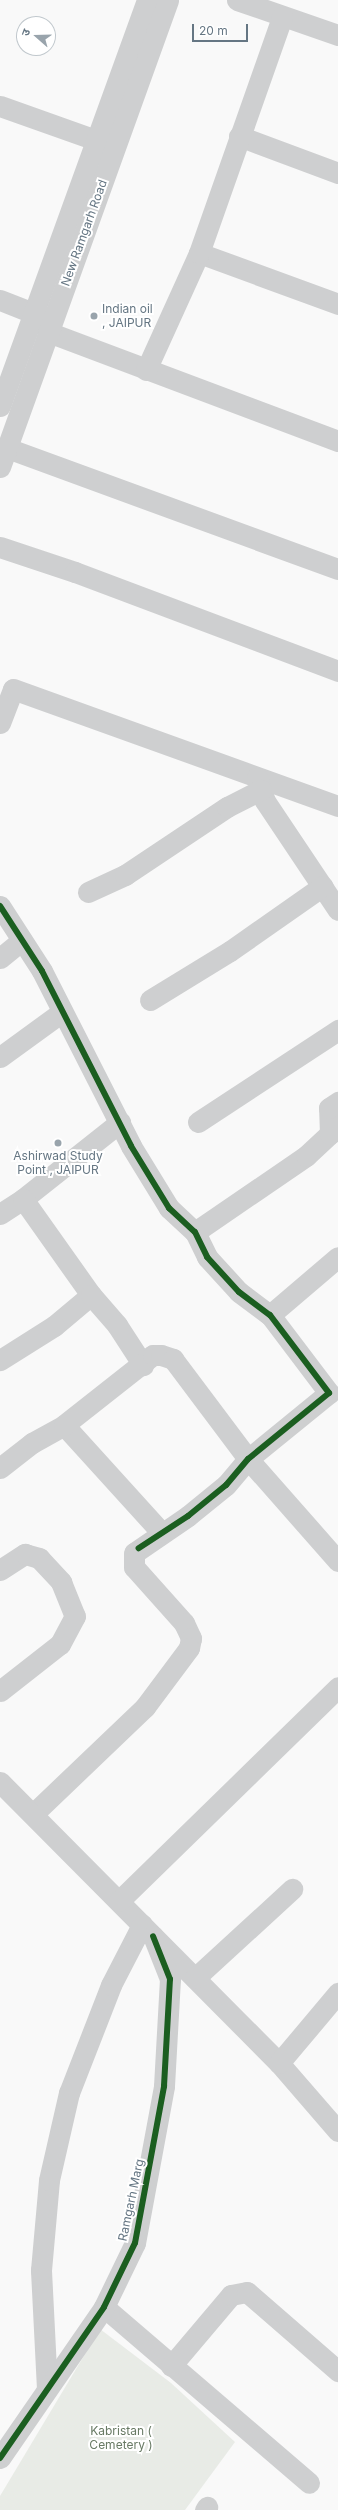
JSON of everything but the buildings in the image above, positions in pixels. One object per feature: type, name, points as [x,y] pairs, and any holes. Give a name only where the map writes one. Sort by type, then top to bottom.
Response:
[{"type":"street","name":"New Ramgarh Road","points":[[0,406],[146,0]]},
{"type":"street","name":"New Ramgarh Road","points":[[3,458],[168,0]]},
{"type":"street","points":[[237,0],[282,17],[338,35]]},
{"type":"street","points":[[146,370],[198,254],[282,17]]},
{"type":"street","points":[[0,106],[96,140]]},
{"type":"street","points":[[239,136],[338,173]]},
{"type":"street","points":[[198,254],[338,304]]},
{"type":"street","points":[[0,300],[33,312],[50,326],[146,370],[338,441]]},
{"type":"street","points":[[3,458],[338,569]]},
{"type":"street","points":[[0,547],[75,572],[338,671]]},
{"type":"street","points":[[0,723],[13,689],[259,784],[338,806]]},
{"type":"street","points":[[259,784],[338,910]]},
{"type":"street","points":[[88,892],[125,875],[259,784]]},
{"type":"street","points":[[150,1000],[230,951],[322,886]]},
{"type":"street","points":[[0,906],[22,940],[120,1122],[169,1208],[195,1232],[207,1257],[239,1292],[270,1315],[334,1398],[248,1459],[226,1485],[134,1553],[134,1566],[184,1624],[191,1638],[189,1648],[145,1707],[33,1814]]},
{"type":"street","points":[[0,958],[22,940]]},
{"type":"street","points":[[0,1057],[62,1012]]},
{"type":"street","points":[[198,1122],[338,1030]]},
{"type":"street","points":[[195,1232],[306,1156],[330,1134],[329,1108],[338,1102]]},
{"type":"street","points":[[0,1214],[23,1199],[120,1122]]},
{"type":"street","points":[[23,1199],[91,1295],[117,1325],[143,1365]]},
{"type":"street","points":[[270,1315],[338,1257]]},
{"type":"street","points":[[0,1360],[54,1326],[91,1295]]},
{"type":"street","points":[[0,1468],[32,1443],[64,1425],[143,1365],[153,1355],[173,1359],[248,1459],[338,1561]]},
{"type":"street","points":[[64,1425],[161,1532]]},
{"type":"street","points":[[0,1570],[25,1554],[39,1558],[61,1582],[76,1616],[60,1644],[0,1691]]},
{"type":"street","points":[[119,1902],[338,1687]]},
{"type":"street","points":[[0,1782],[279,2063],[338,2131]]},
{"type":"street","points":[[195,1978],[292,1889]]},
{"type":"street","points":[[47,2389],[40,2270],[49,2180],[77,2071],[111,1985],[148,1930]]},
{"type":"street","name":"Ramgarh Marg","points":[[0,2458],[104,2307],[135,2243],[164,2086],[170,1980],[148,1930]]},
{"type":"street","points":[[279,2063],[338,1993]]},
{"type":"street","points":[[171,2366],[231,2296],[247,2292],[338,2371]]},
{"type":"street","points":[[104,2307],[308,2483]]},
{"type":"green space","name":"Kabristan ( Cemetery )","points":[[100,2329],[171,2383],[235,2442],[185,2510],[0,2510],[0,2496]]},
{"type":"cycle path","points":[[0,906],[42,971],[131,1146],[169,1208],[195,1232],[207,1257],[239,1292],[270,1315],[329,1393],[248,1459],[226,1485],[188,1516],[139,1548]]},
{"type":"cycle path","points":[[0,2458],[104,2307],[135,2243],[164,2086],[170,1979],[153,1936]]},
{"type":"place","name":"Indian oil , JAIPUR","points":[[94,316]]},
{"type":"place","name":"Ashirwad Study Point , JAIPUR","points":[[58,1143]]}]
